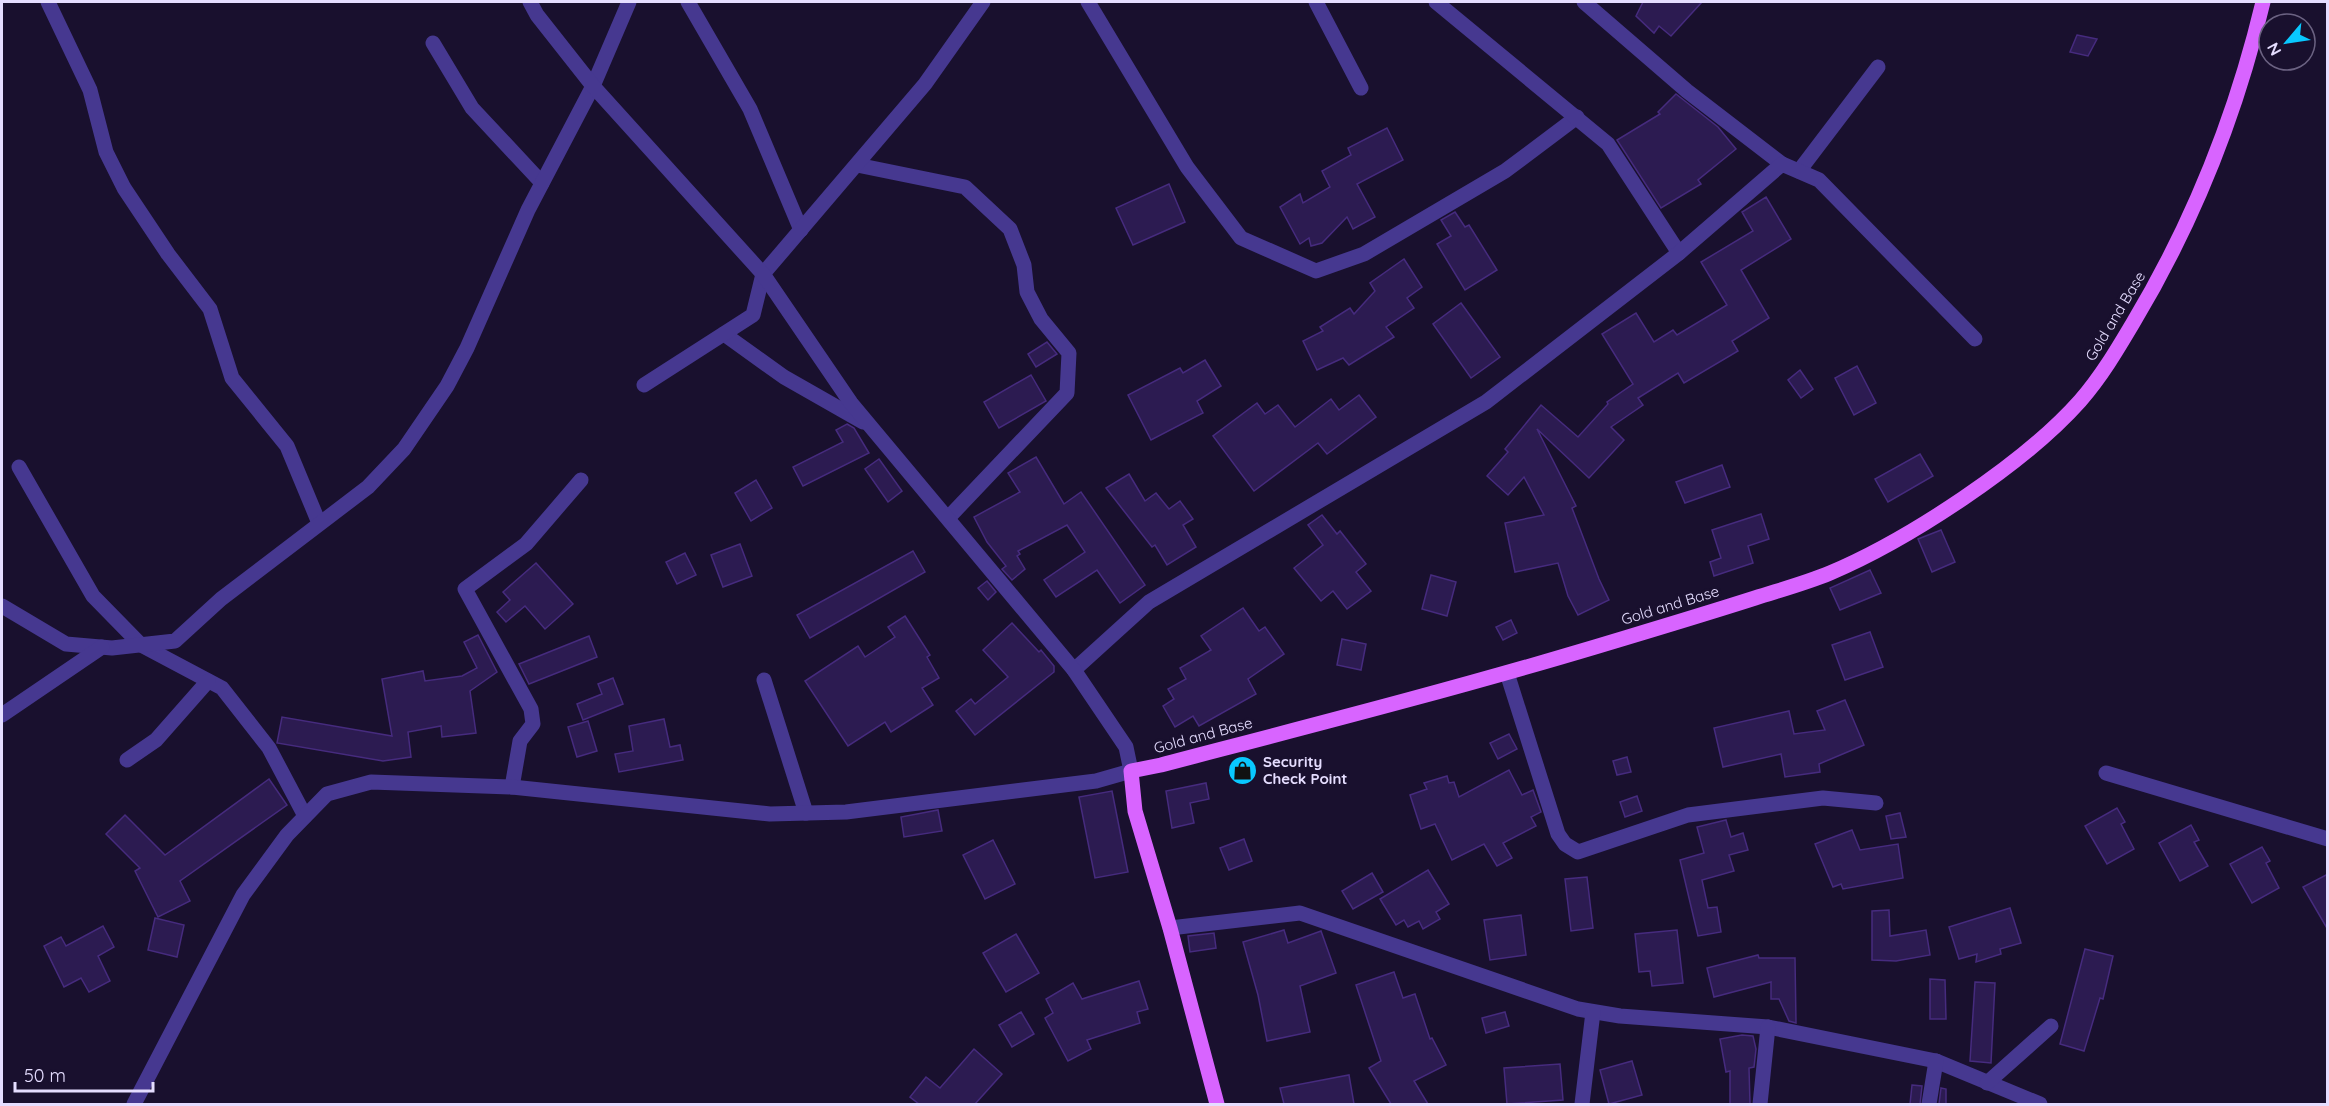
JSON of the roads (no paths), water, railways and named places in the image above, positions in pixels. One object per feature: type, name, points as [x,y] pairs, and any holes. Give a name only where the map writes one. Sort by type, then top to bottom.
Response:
[{"type":"main road","name":"Gold and Base","points":[[1131,771],[1507,673],[1702,615],[1830,573],[1907,533],[2036,443],[2080,401],[2113,359],[2176,246],[2199,199],[2234,105],[2263,2]]},
{"type":"main road","points":[[1131,771],[1135,811],[1170,928],[1217,1104]]},
{"type":"street","points":[[48,2],[90,90],[106,152],[124,188],[168,254],[210,309],[232,378],[287,446],[319,522]]},
{"type":"street","points":[[134,1104],[243,896],[287,835],[327,794],[371,782],[512,787],[770,814],[846,812],[1096,781],[1131,771],[1126,747],[1074,670],[851,403],[763,274],[593,86],[537,15],[530,2]]},
{"type":"street","points":[[2,606],[66,644],[102,647],[175,641],[220,599],[368,487],[404,449],[447,386],[468,348],[542,183],[593,86],[628,2]]},
{"type":"street","points":[[688,2],[750,109],[801,231]]},
{"type":"street","points":[[644,385],[753,315],[763,274],[926,84],[983,2]]},
{"type":"street","points":[[1088,2],[1187,167],[1241,238],[1316,271],[1364,254],[1505,171],[1577,117]]},
{"type":"street","points":[[1316,2],[1361,88]]},
{"type":"street","points":[[1436,2],[1608,144],[1679,253]]},
{"type":"street","points":[[1584,2],[1687,91],[1782,164],[1819,180],[1975,339]]},
{"type":"street","points":[[433,42],[472,108],[542,183]]},
{"type":"street","points":[[1799,171],[1878,67]]},
{"type":"street","points":[[1074,670],[1149,602],[1486,402],[1679,253],[1782,164]]},
{"type":"street","points":[[856,165],[965,187],[1010,229],[1024,265],[1027,292],[1041,319],[1069,353],[1067,393],[949,518]]},
{"type":"street","points":[[724,334],[784,377],[871,426]]},
{"type":"street","points":[[19,467],[93,596],[141,645],[222,688],[270,748],[305,816]]},
{"type":"street","points":[[512,787],[520,741],[533,724],[531,709],[465,589],[526,544],[581,480]]},
{"type":"street","points":[[2,716],[102,647]]},
{"type":"street","points":[[1507,673],[1558,834],[1565,844],[1578,852],[1688,815],[1823,798],[1876,802]]},
{"type":"street","points":[[764,680],[806,813]]},
{"type":"street","points":[[127,760],[156,740],[208,681]]},
{"type":"street","points":[[2106,773],[2328,838]]},
{"type":"street","points":[[1170,928],[1300,913],[1529,994],[1593,1012],[1768,1027],[1936,1061],[2040,1104]]},
{"type":"street","points":[[1582,1104],[1593,1012]]},
{"type":"street","points":[[1987,1083],[2051,1026]]},
{"type":"street","points":[[1760,1104],[1768,1027]]},
{"type":"street","points":[[1929,1104],[1936,1061]]},
{"type":"place","name":"Security Check Point","points":[[1242,770]]}]
